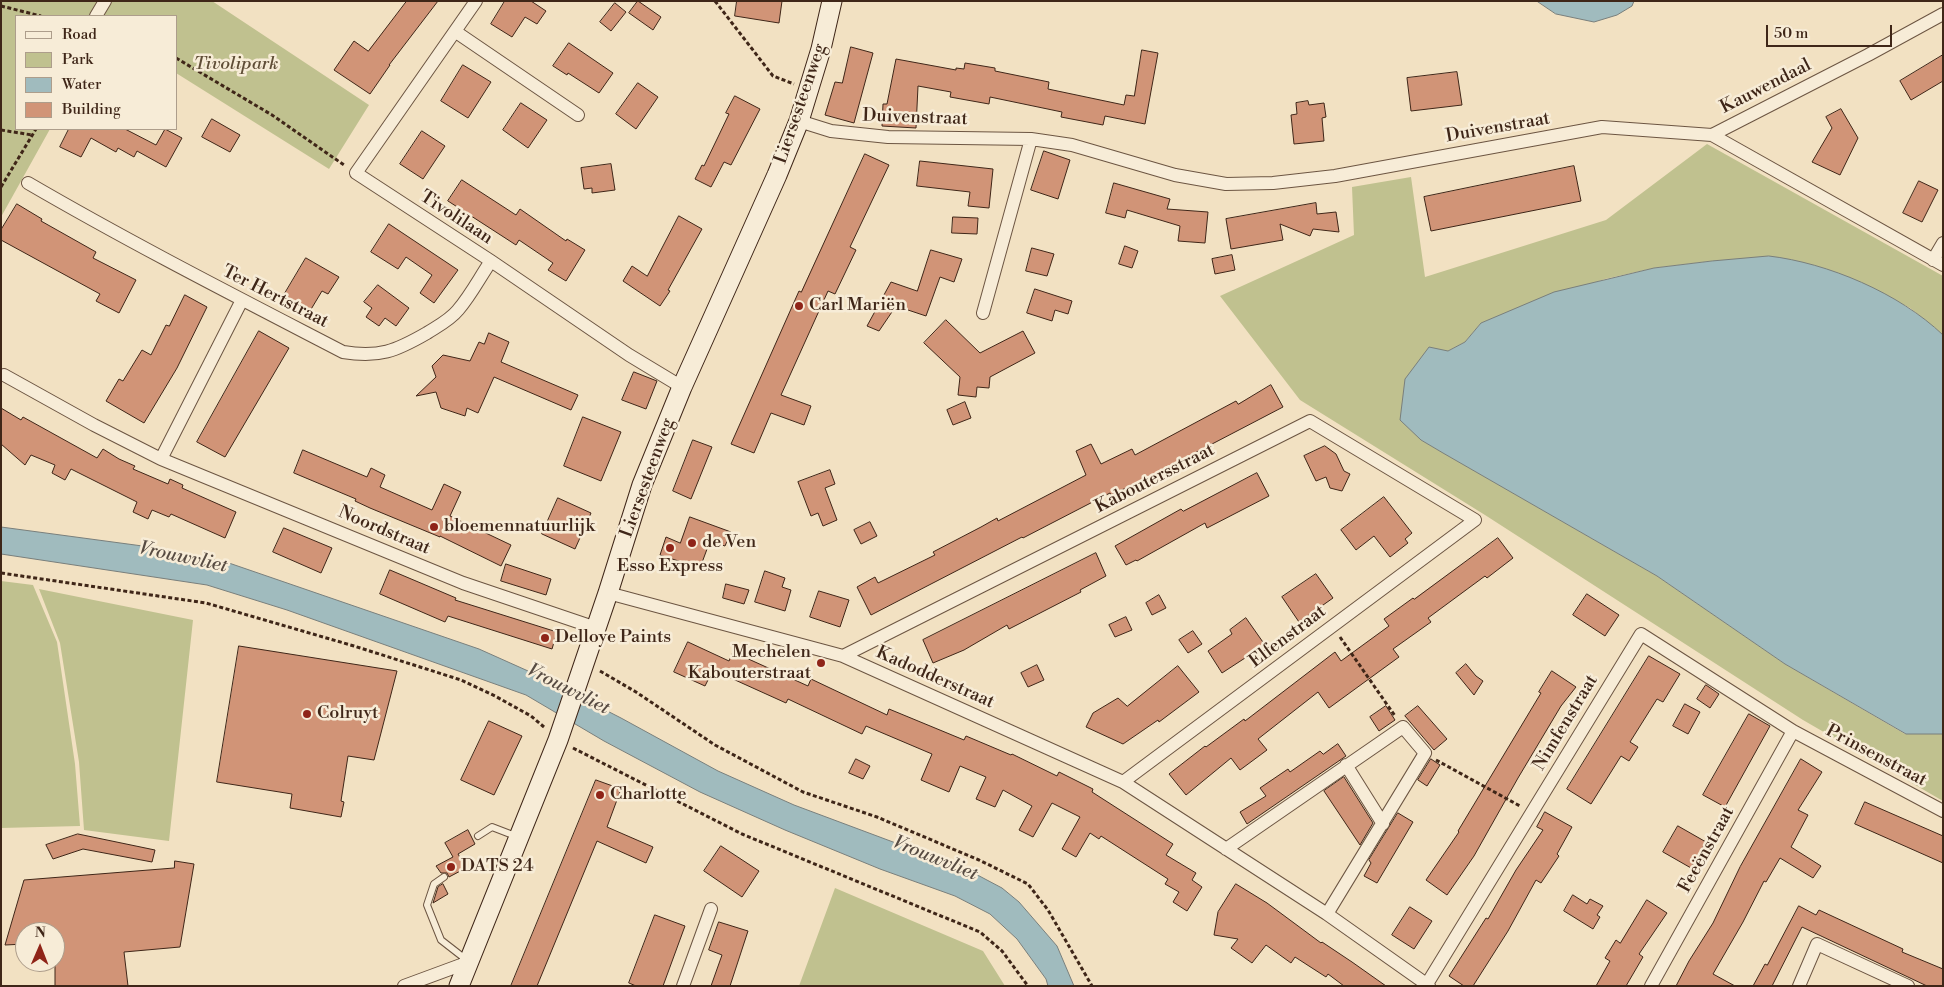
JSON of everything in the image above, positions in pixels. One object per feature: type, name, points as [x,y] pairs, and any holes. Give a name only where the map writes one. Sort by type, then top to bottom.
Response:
[{"type":"main road","name":"Liersesteenweg","points":[[459,986],[560,735],[642,485],[682,387],[773,184],[799,121],[810,89],[832,1]]},
{"type":"street","points":[[97,15],[105,1]]},
{"type":"street","points":[[356,173],[476,1]]},
{"type":"street","name":"Kauwendaal","points":[[1712,135],[1868,55],[1943,14]]},
{"type":"street","points":[[456,32],[578,115]]},
{"type":"street","name":"Duivenstraat","points":[[799,121],[832,130],[888,137],[1031,139],[1072,145],[1175,175],[1236,184],[1274,183],[1335,176],[1602,126],[1712,135],[1938,263]]},
{"type":"street","points":[[983,313],[1031,139]]},
{"type":"street","name":"Tivolilaan","points":[[356,173],[491,261],[629,355],[682,387]]},
{"type":"street","name":"Ter Hertstraat","points":[[28,183],[100,225],[242,300],[343,352],[360,355],[397,350],[447,321],[459,310],[491,261]]},
{"type":"street","points":[[1938,263],[1943,243]]},
{"type":"street","points":[[161,459],[242,300]]},
{"type":"street","name":"Noordstraat","points":[[4,375],[94,425],[161,459],[464,584],[596,628]]},
{"type":"street","name":"Kaboutersstraat","points":[[843,656],[1310,421],[1475,520]]},
{"type":"street","name":"Elfenstraat","points":[[1123,782],[1475,520]]},
{"type":"street","name":"Kadodderstraat","points":[[608,593],[843,656],[1123,782],[1327,914],[1428,985]]},
{"type":"street","name":"Nimfenstraat","points":[[1428,985],[1641,634],[1793,731]]},
{"type":"street","points":[[1226,849],[1403,727],[1425,753],[1327,914]]},
{"type":"street","name":"Prinsenstraat","points":[[1793,731],[1943,811]]},
{"type":"street","name":"Feeënstraat","points":[[1651,986],[1793,731]]},
{"type":"street","points":[[1346,765],[1382,824]]},
{"type":"street","points":[[683,986],[711,909]]},
{"type":"street","points":[[1799,986],[1817,944],[1908,986]]},
{"type":"street","points":[[404,986],[469,962]]},
{"type":"lane","points":[[478,836],[492,827],[519,838]]},
{"type":"lane","points":[[444,877],[434,884],[427,905],[441,940],[469,962]]},
{"type":"path","points":[[715,1],[773,76],[810,89]]},
{"type":"path","points":[[1,6],[37,15]]},
{"type":"path","points":[[178,59],[272,115],[356,173]]},
{"type":"path","points":[[1,130],[32,135]]},
{"type":"path","points":[[1,187],[35,130]]},
{"type":"path","points":[[1,572],[206,603],[354,646],[461,680],[495,696],[560,735],[742,834],[980,932],[1002,950],[1028,986]]},
{"type":"path","points":[[1332,626],[1403,727]]},
{"type":"path","points":[[582,669],[636,692],[715,745],[803,792],[877,817],[979,860],[1028,884],[1048,910],[1092,986]]},
{"type":"path","points":[[1425,753],[1532,813]]},
{"type":"green space","name":"Tivolipark","points":[[1,1],[212,1],[369,105],[329,169],[178,74],[178,15],[15,15],[15,130],[49,130],[1,217]]},
{"type":"green space","points":[[1707,144],[1943,276],[1943,335],[1910,308],[1868,286],[1822,268],[1712,261],[1654,268],[1605,279],[1481,323],[1465,342],[1448,351],[1421,440],[1657,576],[1785,664],[1905,734],[1943,734],[1943,801],[1803,720],[1485,515],[1300,400],[1220,296],[1354,235],[1352,187],[1411,177],[1425,277],[1606,220]]},
{"type":"green space","points":[[1,581],[33,585],[57,642],[75,764],[80,826],[1,828]]},
{"type":"green space","points":[[39,589],[193,620],[169,841],[84,830],[79,762],[60,643]]},
{"type":"green space","points":[[835,888],[983,951],[1005,986],[799,986]]},
{"type":"water","points":[[1537,1],[1634,1],[1632,6],[1617,15],[1594,22],[1556,14]]},
{"type":"water","points":[[1769,256],[1815,265],[1862,282],[1906,306],[1943,335],[1943,734],[1906,734],[1785,664],[1657,576],[1421,440],[1400,420],[1405,379],[1429,347],[1448,351],[1465,342],[1481,323],[1554,292],[1654,268]]},
{"type":"water","name":"Vrouwvliet","points":[[1,527],[150,547],[226,562],[479,649],[537,675],[718,771],[794,805],[968,870],[1002,888],[1019,902],[1057,946],[1074,986],[1048,986],[1046,979],[1017,939],[990,914],[955,896],[880,869],[785,830],[700,792],[604,741],[526,695],[287,610],[207,585],[1,554]]},
{"type":"building","points":[[407,1],[438,1],[389,65],[370,94],[334,70],[354,41],[368,51]]},
{"type":"building","points":[[505,1],[531,1],[546,11],[537,24],[525,17],[512,37],[491,24]]},
{"type":"building","points":[[638,1],[661,17],[653,30],[629,13]]},
{"type":"building","points":[[737,1],[782,1],[779,23],[735,16]]},
{"type":"building","points":[[615,3],[626,12],[611,31],[600,22]]},
{"type":"building","points":[[569,43],[613,73],[599,93],[568,73],[567,75],[553,66]]},
{"type":"building","points":[[851,47],[873,53],[854,123],[825,115],[835,82],[842,83]]},
{"type":"building","points":[[1142,50],[1158,53],[1145,124],[1105,116],[1103,125],[1061,117],[1062,112],[990,97],[989,104],[950,97],[951,92],[918,86],[916,128],[882,126],[883,104],[887,104],[896,59],[956,70],[956,68],[964,69],[965,63],[995,68],[995,71],[1049,82],[1048,89],[1124,105],[1126,95],[1134,96]]},
{"type":"building","points":[[1943,55],[1943,81],[1911,100],[1900,81]]},
{"type":"building","points":[[463,65],[491,82],[468,118],[441,101]]},
{"type":"building","points":[[1457,72],[1462,105],[1411,111],[1407,78]]},
{"type":"building","points":[[638,83],[658,97],[636,129],[616,114]]},
{"type":"building","points":[[735,96],[760,109],[731,165],[724,162],[711,187],[695,179],[702,165],[704,166],[718,137],[729,114],[726,113]]},
{"type":"building","points":[[1308,101],[1309,105],[1324,103],[1326,117],[1322,118],[1324,141],[1294,144],[1291,115],[1297,114],[1296,103]]},
{"type":"building","points":[[521,103],[547,120],[528,148],[503,130]]},
{"type":"building","points":[[1841,109],[1858,138],[1840,175],[1812,162],[1832,128],[1826,117]]},
{"type":"building","points":[[212,119],[240,135],[230,152],[202,137]]},
{"type":"building","points":[[68,130],[127,130],[156,145],[164,130],[182,138],[166,167],[137,151],[134,157],[118,148],[116,152],[91,138],[81,157],[60,147]]},
{"type":"building","points":[[422,131],[445,146],[423,179],[400,164]]},
{"type":"building","points":[[1044,151],[1070,160],[1058,199],[1031,190]]},
{"type":"building","points":[[865,154],[889,165],[850,247],[856,250],[835,294],[828,291],[781,395],[811,406],[804,425],[771,413],[754,453],[731,444],[799,291],[801,292]]},
{"type":"building","points":[[920,161],[993,169],[989,208],[968,206],[970,192],[917,186]]},
{"type":"building","points":[[611,164],[615,190],[592,193],[592,188],[584,189],[581,168]]},
{"type":"building","points":[[1574,166],[1581,201],[1431,231],[1424,197]]},
{"type":"building","points":[[462,180],[516,215],[520,209],[566,241],[567,239],[585,250],[566,281],[548,270],[553,263],[519,240],[516,245],[448,201]]},
{"type":"building","points":[[1919,181],[1938,190],[1922,222],[1903,213]]},
{"type":"building","points":[[1114,183],[1170,199],[1167,209],[1208,212],[1205,243],[1178,241],[1180,226],[1127,210],[1125,218],[1106,213]]},
{"type":"building","points":[[1316,203],[1317,214],[1336,212],[1339,232],[1313,229],[1310,236],[1280,224],[1283,240],[1231,249],[1226,219]]},
{"type":"building","points":[[17,204],[42,219],[41,221],[96,252],[93,258],[136,280],[119,313],[96,301],[100,294],[1,240],[1,230]]},
{"type":"building","points":[[679,216],[702,229],[668,290],[670,291],[660,306],[623,281],[632,266],[647,276]]},
{"type":"building","points":[[953,217],[978,218],[977,234],[952,233]]},
{"type":"building","points":[[389,224],[458,270],[434,303],[420,293],[432,275],[406,257],[398,269],[371,252]]},
{"type":"building","points":[[1125,246],[1138,251],[1132,268],[1119,264]]},
{"type":"building","points":[[1032,248],[1054,254],[1047,276],[1026,271]]},
{"type":"building","points":[[931,250],[962,259],[954,282],[940,277],[926,316],[896,306],[879,331],[867,326],[891,282],[917,291]]},
{"type":"building","points":[[1232,255],[1235,270],[1215,274],[1212,259]]},
{"type":"building","points":[[306,258],[339,277],[328,294],[322,291],[310,311],[284,295]]},
{"type":"building","points":[[378,285],[409,308],[396,326],[385,318],[379,326],[366,317],[372,308],[364,302]]},
{"type":"building","points":[[1035,289],[1072,301],[1068,314],[1055,310],[1052,321],[1027,313]]},
{"type":"building","points":[[185,295],[207,307],[177,368],[144,423],[106,401],[119,379],[123,381],[142,350],[151,355],[166,325],[169,326]]},
{"type":"building","points":[[946,320],[980,353],[1023,331],[1035,353],[990,377],[989,388],[977,387],[976,397],[958,395],[960,377],[924,343]]},
{"type":"building","points":[[259,331],[289,348],[225,457],[197,442]]},
{"type":"building","points":[[489,333],[509,342],[501,362],[578,395],[571,410],[494,377],[478,413],[467,408],[465,416],[441,408],[436,392],[416,396],[436,377],[432,366],[443,355],[470,361],[479,342],[484,344]]},
{"type":"building","points":[[634,372],[657,381],[646,409],[622,400]]},
{"type":"building","points":[[1271,385],[1283,407],[1143,480],[1111,495],[1110,493],[871,615],[857,587],[875,577],[878,583],[935,555],[933,552],[997,518],[998,521],[1086,475],[1076,451],[1091,444],[1101,464],[1132,449],[1135,455],[1236,401],[1238,404]]},
{"type":"building","points":[[965,402],[971,418],[953,425],[947,410]]},
{"type":"building","points":[[1,408],[21,420],[23,417],[97,458],[103,449],[135,466],[133,469],[168,484],[170,479],[183,485],[182,488],[236,512],[225,538],[171,514],[169,517],[152,510],[148,519],[133,512],[137,502],[71,469],[65,480],[52,473],[55,465],[31,455],[25,465],[1,444]]},
{"type":"building","points":[[583,417],[621,432],[601,481],[564,466]]},
{"type":"building","points":[[693,440],[712,447],[691,499],[673,491]]},
{"type":"building","points":[[1325,446],[1336,454],[1344,471],[1350,474],[1342,491],[1330,488],[1326,477],[1316,481],[1304,456]]},
{"type":"building","points":[[303,450],[367,477],[371,468],[385,475],[380,487],[432,510],[444,484],[461,492],[450,516],[511,545],[501,566],[440,536],[370,508],[355,501],[356,499],[294,473]]},
{"type":"building","points":[[830,470],[835,484],[825,488],[837,520],[823,526],[818,513],[811,516],[798,482]]},
{"type":"building","points":[[1257,473],[1269,496],[1207,528],[1205,523],[1137,561],[1126,565],[1115,546],[1181,509],[1183,511]]},
{"type":"building","points":[[1384,497],[1412,533],[1405,539],[1408,543],[1390,557],[1374,536],[1356,550],[1341,530]]},
{"type":"building","points":[[558,498],[591,513],[575,549],[542,534]]},
{"type":"building","points":[[690,517],[731,532],[725,546],[710,541],[700,568],[660,555],[666,537],[680,543]]},
{"type":"building","points":[[870,522],[877,536],[861,544],[854,530]]},
{"type":"building","points":[[284,528],[332,548],[321,573],[273,552]]},
{"type":"building","points":[[1498,538],[1513,558],[1428,618],[1431,622],[1393,649],[1399,657],[1329,708],[1318,692],[1258,739],[1267,750],[1240,770],[1231,758],[1186,795],[1169,774],[1205,746],[1244,719],[1245,721],[1335,652],[1341,661],[1389,626],[1384,619]]},
{"type":"building","points":[[1096,553],[1106,576],[1080,590],[1081,592],[1009,629],[1007,625],[964,650],[933,663],[923,640]]},
{"type":"building","points":[[506,564],[551,579],[546,595],[501,581]]},
{"type":"building","points":[[390,570],[456,598],[455,600],[557,632],[552,649],[448,616],[445,622],[380,594]]},
{"type":"building","points":[[765,571],[785,578],[782,587],[791,590],[785,611],[755,602]]},
{"type":"building","points":[[1316,574],[1333,598],[1299,622],[1282,597]]},
{"type":"building","points":[[726,584],[749,590],[744,604],[723,598]]},
{"type":"building","points":[[819,591],[849,600],[840,627],[810,617]]},
{"type":"building","points":[[1587,594],[1619,615],[1605,636],[1573,615]]},
{"type":"building","points":[[1159,595],[1166,608],[1152,615],[1146,603]]},
{"type":"building","points":[[1126,617],[1132,630],[1115,637],[1109,625]]},
{"type":"building","points":[[1246,618],[1265,645],[1222,673],[1208,651],[1232,634],[1230,630]]},
{"type":"building","points":[[1193,631],[1202,644],[1188,653],[1179,640]]},
{"type":"building","points":[[688,642],[729,661],[733,652],[808,686],[811,679],[887,715],[889,709],[964,740],[966,736],[1012,754],[1057,776],[1059,772],[1093,789],[1092,792],[1173,844],[1166,855],[1196,873],[1192,880],[1202,887],[1187,911],[1173,902],[1179,892],[1165,884],[1168,879],[1101,836],[1099,839],[1090,833],[1076,857],[1062,849],[1080,817],[1052,803],[1033,837],[1019,830],[1032,806],[1003,790],[995,807],[976,799],[986,777],[960,766],[949,792],[921,780],[932,754],[866,726],[862,734],[788,699],[786,703],[713,670],[705,686],[674,672]]},
{"type":"building","name":"Colruyt","points":[[239,646],[397,671],[374,760],[348,756],[341,801],[344,802],[341,817],[290,808],[292,794],[217,782]]},
{"type":"building","points":[[1649,656],[1680,674],[1663,702],[1657,699],[1630,742],[1638,747],[1629,761],[1621,756],[1591,804],[1567,789]]},
{"type":"building","points":[[1466,664],[1483,681],[1474,695],[1456,673]]},
{"type":"building","points":[[1037,665],[1044,680],[1028,687],[1021,673]]},
{"type":"building","points":[[1178,666],[1199,692],[1159,722],[1158,720],[1123,744],[1086,727],[1093,713],[1118,698],[1127,706]]},
{"type":"building","points":[[1552,671],[1576,687],[1561,706],[1474,856],[1447,895],[1426,880],[1459,832]]},
{"type":"building","points":[[1706,685],[1719,694],[1710,708],[1697,699]]},
{"type":"building","points":[[1685,704],[1700,712],[1688,734],[1673,726]]},
{"type":"building","points":[[1386,706],[1395,720],[1379,731],[1370,717]]},
{"type":"building","points":[[1418,706],[1447,739],[1434,750],[1405,716]]},
{"type":"building","points":[[1749,714],[1770,726],[1725,807],[1703,795]]},
{"type":"building","points":[[489,721],[522,736],[494,795],[461,780]]},
{"type":"building","points":[[1338,744],[1346,756],[1247,824],[1240,812],[1266,796],[1260,788],[1288,769],[1290,772],[1320,751],[1323,754]]},
{"type":"building","points":[[856,759],[870,766],[863,779],[849,773]]},
{"type":"building","points":[[1431,759],[1440,765],[1427,786],[1418,780]]},
{"type":"building","points":[[1801,759],[1822,772],[1798,810],[1808,815],[1791,847],[1821,866],[1813,878],[1780,858],[1766,882],[1764,881],[1713,974],[1735,986],[1676,986],[1713,923],[1740,867]]},
{"type":"building","points":[[1344,777],[1373,823],[1360,845],[1324,791]]},
{"type":"building","points":[[596,780],[621,789],[607,827],[653,847],[646,863],[597,841],[537,986],[511,986]]},
{"type":"building","points":[[1865,802],[1943,836],[1943,863],[1855,824]]},
{"type":"building","points":[[1545,812],[1572,827],[1557,854],[1559,856],[1541,883],[1536,880],[1508,931],[1473,986],[1464,986],[1449,976],[1486,918],[1488,919],[1516,870],[1543,830],[1537,827]]},
{"type":"building","points":[[1398,813],[1413,822],[1377,883],[1364,876],[1371,863],[1369,860]]},
{"type":"building","points":[[1678,826],[1706,842],[1691,868],[1663,852]]},
{"type":"building","points":[[468,830],[475,844],[458,854],[466,868],[449,877],[447,873],[441,873],[436,866],[453,857],[445,843]]},
{"type":"building","points":[[78,834],[155,850],[152,862],[83,849],[53,859],[46,845]]},
{"type":"building","points":[[721,846],[759,871],[742,897],[704,871]]},
{"type":"building","points":[[175,861],[194,864],[180,947],[124,952],[128,986],[55,986],[55,972],[65,972],[65,922],[15,922],[15,944],[5,945],[24,880],[174,868]]},
{"type":"building","points":[[443,884],[448,894],[433,903],[438,887]]},
{"type":"building","points":[[1236,884],[1267,903],[1321,943],[1386,986],[1344,986],[1328,974],[1326,977],[1295,957],[1291,963],[1266,945],[1252,963],[1231,948],[1238,939],[1214,935],[1218,912]]},
{"type":"building","points":[[1573,895],[1587,904],[1590,899],[1603,906],[1597,915],[1600,917],[1593,929],[1564,911]]},
{"type":"building","points":[[1647,900],[1667,913],[1639,954],[1643,957],[1626,986],[1596,986],[1610,961],[1605,958],[1616,940],[1620,943]]},
{"type":"building","points":[[1799,906],[1816,915],[1819,910],[1903,949],[1902,952],[1943,969],[1943,986],[1927,986],[1802,927],[1772,986],[1753,986],[1765,964],[1767,965]]},
{"type":"building","points":[[1410,907],[1432,921],[1414,949],[1392,935]]},
{"type":"building","points":[[655,915],[685,926],[663,986],[636,986],[629,983]]},
{"type":"building","points":[[719,922],[748,931],[730,986],[711,986],[722,955],[709,950]]},
{"type":"place","name":"Carl Mariën","points":[[799,306]]},
{"type":"place","name":"bloemennatuurlijk","points":[[434,527]]},
{"type":"place","name":"de Ven","points":[[692,543]]},
{"type":"place","name":"Esso Express","points":[[670,548]]},
{"type":"place","name":"Delloye Paints","points":[[545,638]]},
{"type":"place","name":"Mechelen Kabouterstraat","points":[[821,663]]},
{"type":"place","name":"Colruyt","points":[[307,714]]},
{"type":"place","name":"Charlotte","points":[[600,795]]},
{"type":"place","name":"DATS 24","points":[[451,867]]}]
